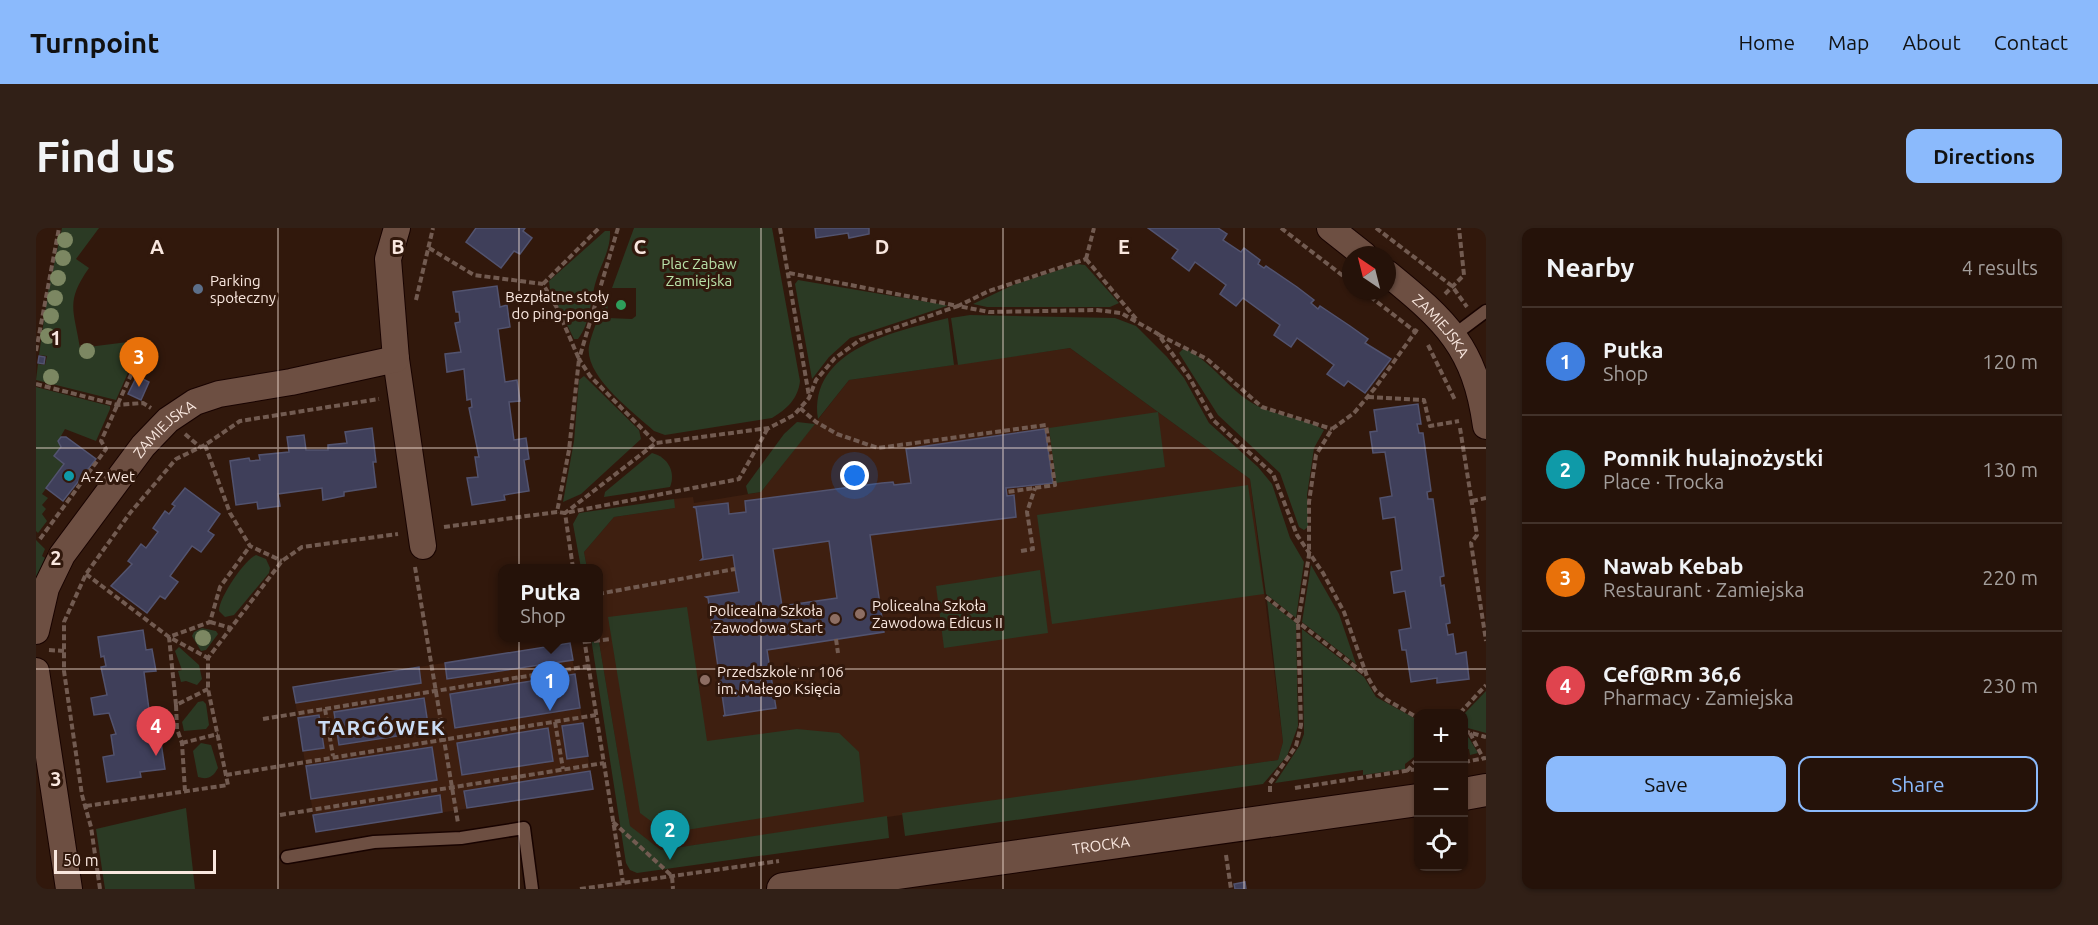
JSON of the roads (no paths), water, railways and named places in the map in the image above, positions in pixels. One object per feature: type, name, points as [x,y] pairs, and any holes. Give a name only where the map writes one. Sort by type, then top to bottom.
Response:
[{"type":"street","points":[[397,228],[388,259],[396,359],[403,395],[421,538]]},
{"type":"street","points":[[1330,228],[1353,246]]},
{"type":"street","name":"ZAMIEJSKA","points":[[1396,280],[1431,309],[1454,335],[1477,383],[1486,426]]},
{"type":"street","name":"ZAMIEJSKA","points":[[37,623],[46,588],[62,555],[143,446],[168,420],[195,402],[219,394],[291,382],[396,359]]},
{"type":"street","points":[[36,671],[69,889]]},
{"type":"street","points":[[1468,793],[1486,790]]},
{"type":"street","name":"TROCKA","points":[[783,889],[1414,801]]},
{"type":"lane","points":[[1454,335],[1486,311]]},
{"type":"lane","points":[[287,858],[374,842],[461,838],[524,828],[532,889]]},
{"type":"place","name":"Parking społeczny","points":[[198,289]]},
{"type":"place","name":"Bezpłatne stoły do ping-ponga","points":[[621,305]]},
{"type":"place","name":"Nawab Kebab","points":[[139,387]]},
{"type":"place","name":"A-Z Wet","points":[[69,476]]},
{"type":"place","name":"Policealna Szkoła Zawodowa Edicus II","points":[[860,614]]},
{"type":"place","name":"Policealna Szkoła Zawodowa Start","points":[[835,619]]},
{"type":"place","name":"Przedszkole nr 106 im. Małego Księcia","points":[[705,680]]},
{"type":"place","name":"Putka","points":[[550,711]]},
{"type":"place","name":"Cef@Rm 36,6","points":[[156,756]]},
{"type":"place","name":"Pomnik hulajnożystki","points":[[670,860]]},
{"type":"district","name":"TARGÓWEK","points":[[382,727]]},
{"type":"park label","name":"Plac Zabaw Zamiejska","points":[[699,272]]}]
